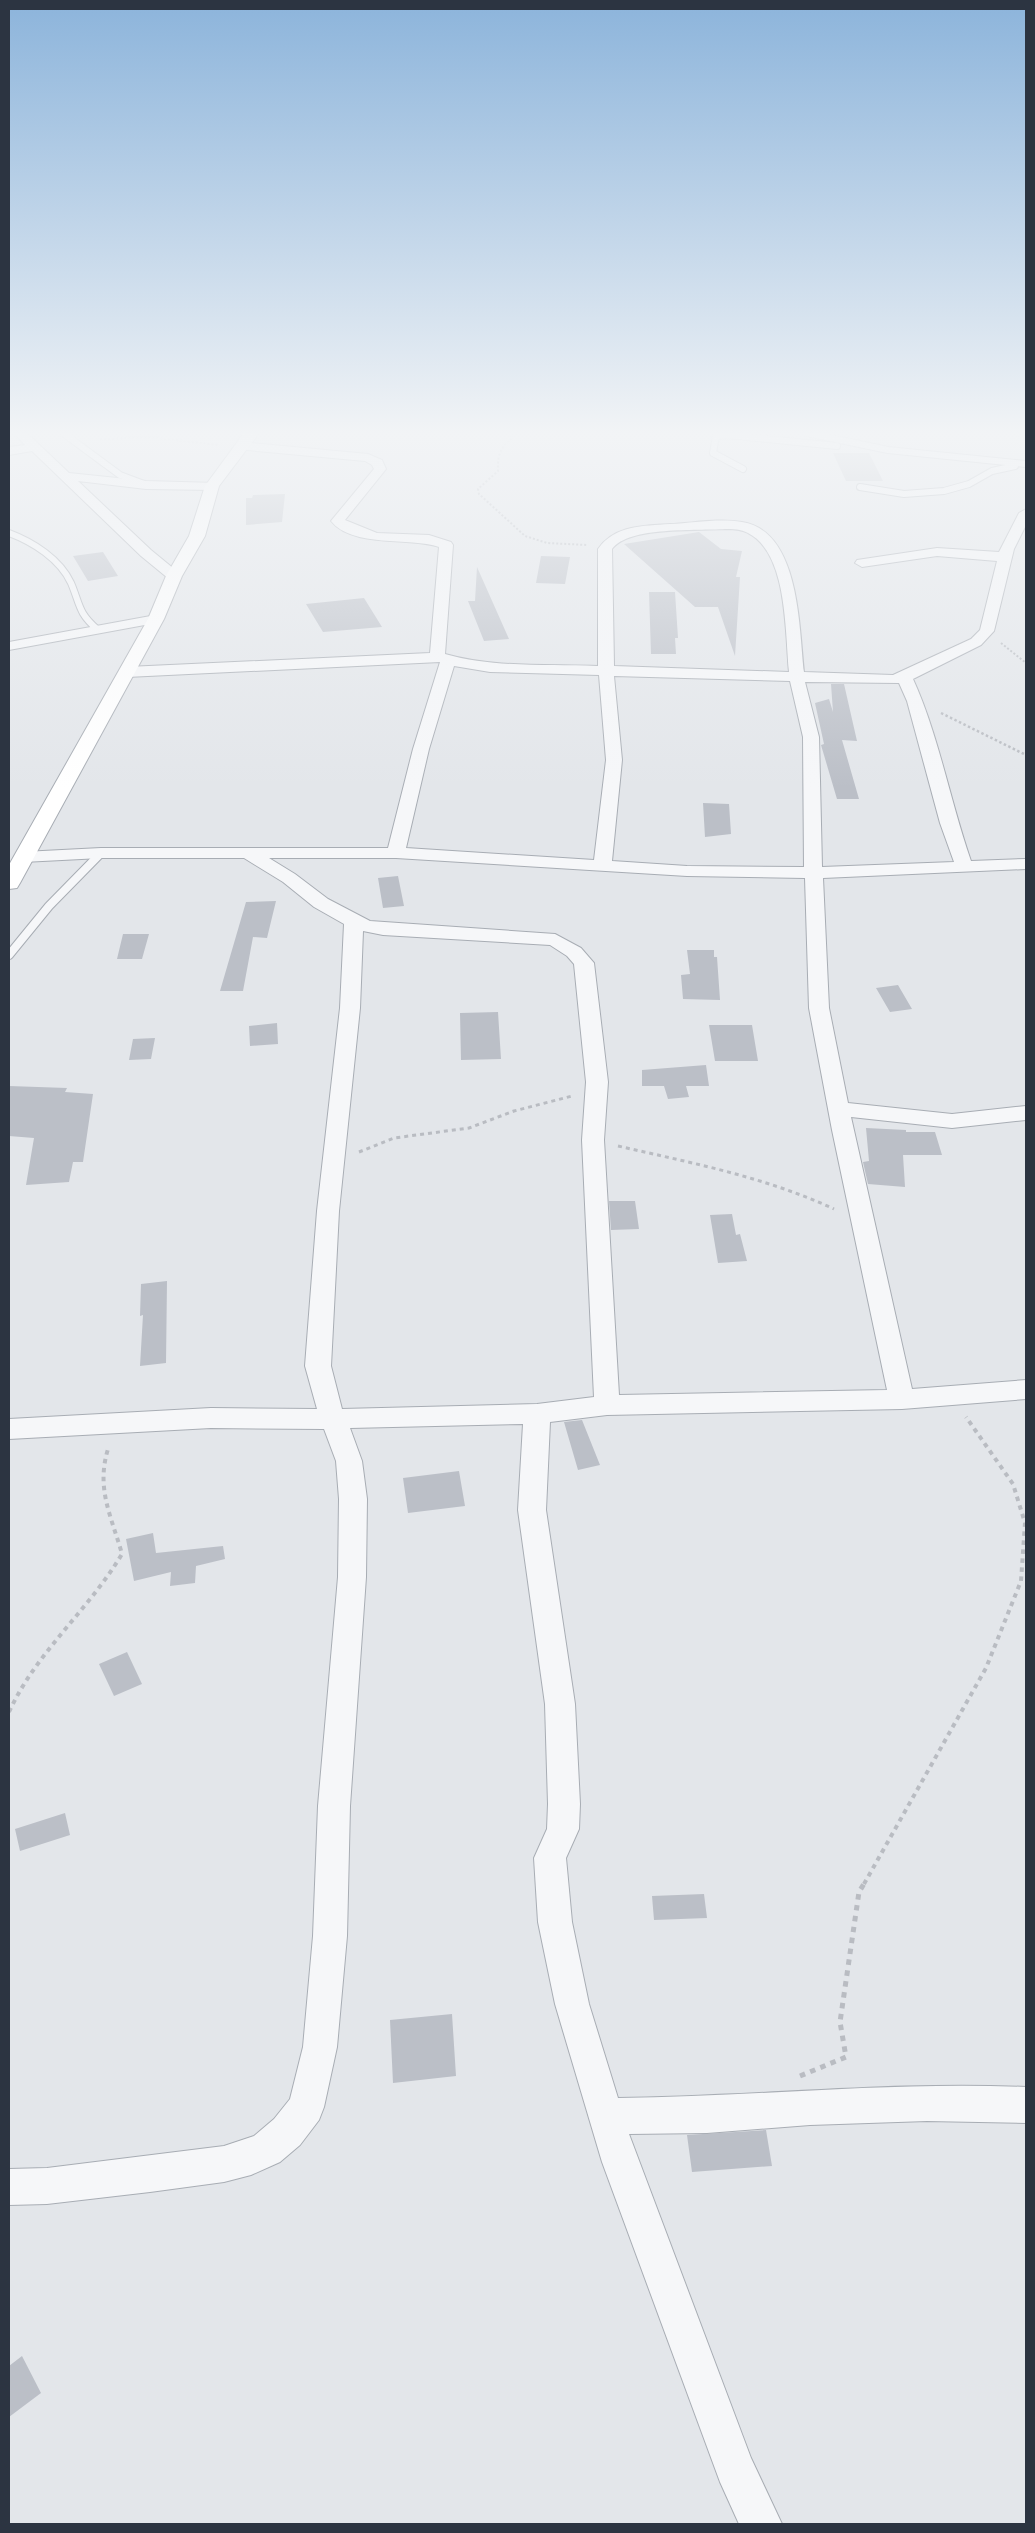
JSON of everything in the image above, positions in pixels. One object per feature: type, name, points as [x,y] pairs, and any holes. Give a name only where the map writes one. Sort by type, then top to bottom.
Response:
[{"type":"main road","points":[[9,883],[127,672],[156,618],[174,576],[188,551]]},
{"type":"street","points":[[144,551],[174,576]]},
{"type":"street","points":[[396,853],[442,659],[446,551]]},
{"type":"street","points":[[602,866],[614,760],[606,671],[606,551]]},
{"type":"street","points":[[772,551],[779,561],[787,583],[798,678],[811,737],[819,1008],[902,1399]]},
{"type":"street","points":[[127,672],[442,659],[490,667],[874,681],[904,677],[976,642],[987,631],[1007,551]]},
{"type":"street","points":[[862,563],[936,552],[1004,557]]},
{"type":"street","points":[[9,646],[156,618]]},
{"type":"street","points":[[904,677],[915,701],[949,823],[965,868]]},
{"type":"street","points":[[23,857],[101,853],[396,853],[687,871],[814,873],[1026,864]]},
{"type":"street","points":[[248,853],[354,922],[382,929],[555,940],[566,946],[584,963],[597,1082],[593,1140],[607,1405]]},
{"type":"street","points":[[9,2188],[47,2186],[150,2174],[224,2164],[251,2157],[268,2149],[287,2132],[306,2107],[320,2047],[330,1936],[334,1806],[352,1577],[352,1480],[349,1461],[325,1397],[318,1366],[332,1166],[350,1008],[354,922]]},
{"type":"street","points":[[839,1108],[952,1120],[1026,1113]]},
{"type":"street","points":[[9,1429],[211,1418],[334,1420],[537,1414],[607,1405],[902,1399],[1026,1390]]},
{"type":"street","points":[[537,1414],[532,1510],[560,1704],[564,1804],[563,1829],[550,1858],[550,1879],[555,1922],[572,2004],[605,2116],[639,2216],[665,2280],[734,2468],[761,2524]]},
{"type":"street","points":[[605,2116],[707,2115],[810,2107],[927,2103],[1026,2105]]},
{"type":"lane","points":[[40,551],[65,573],[79,612],[97,629]]},
{"type":"lane","points":[[9,955],[49,906],[101,853]]},
{"type":"path","points":[[987,631],[1026,663]]},
{"type":"path","points":[[915,701],[1026,755]]},
{"type":"path","points":[[332,1166],[366,1148],[394,1138],[469,1128],[514,1111],[570,1097],[597,1082]]},
{"type":"path","points":[[593,1140],[762,1182],[810,1197],[865,1225]]},
{"type":"path","points":[[794,2078],[846,2056],[840,2022],[859,1892],[986,1668],[1021,1581],[1025,1523],[1013,1484],[952,1396]]},
{"type":"path","points":[[9,1712],[16,1693],[30,1668],[111,1576],[122,1554],[103,1497],[100,1474],[105,1454],[122,1422]]},
{"type":"building","points":[[632,551],[742,551],[736,577],[740,577],[735,656],[718,607],[695,607]]},
{"type":"building","points":[[103,552],[118,576],[88,581],[73,556]]},
{"type":"building","points":[[541,556],[570,557],[565,584],[536,583]]},
{"type":"building","points":[[477,567],[509,639],[484,641],[468,601],[475,601]]},
{"type":"building","points":[[649,592],[675,592],[678,638],[675,638],[676,654],[651,654]]},
{"type":"building","points":[[364,598],[382,627],[323,632],[306,604]]},
{"type":"building","points":[[831,684],[844,684],[857,741],[842,740],[859,799],[837,799],[821,745],[824,744],[815,703],[829,699],[833,712]]},
{"type":"building","points":[[703,803],[729,804],[731,834],[705,837]]},
{"type":"building","points":[[398,876],[404,906],[383,908],[378,878]]},
{"type":"building","points":[[276,901],[267,938],[253,937],[243,991],[220,991],[246,902]]},
{"type":"building","points":[[123,934],[149,934],[142,959],[117,959]]},
{"type":"building","points":[[687,950],[714,950],[714,957],[717,957],[720,1000],[683,999],[681,975],[690,974]]},
{"type":"building","points":[[898,985],[912,1009],[890,1012],[876,988]]},
{"type":"building","points":[[498,1012],[501,1059],[461,1060],[460,1013]]},
{"type":"building","points":[[277,1023],[278,1044],[250,1046],[249,1026]]},
{"type":"building","points":[[709,1025],[752,1025],[758,1061],[715,1061]]},
{"type":"building","points":[[155,1038],[151,1059],[129,1060],[133,1039]]},
{"type":"building","points":[[706,1065],[709,1086],[686,1086],[689,1097],[668,1099],[664,1086],[642,1086],[642,1070]]},
{"type":"building","points":[[9,1086],[67,1088],[65,1092],[93,1094],[83,1162],[73,1162],[69,1182],[26,1185],[34,1138],[9,1136]]},
{"type":"building","points":[[866,1128],[906,1130],[906,1132],[935,1132],[942,1155],[903,1155],[905,1187],[868,1184],[863,1162],[869,1161]]},
{"type":"building","points":[[609,1201],[635,1201],[639,1229],[611,1230]]},
{"type":"building","points":[[732,1214],[736,1235],[740,1234],[747,1261],[718,1263],[710,1215]]},
{"type":"building","points":[[167,1281],[166,1363],[140,1366],[143,1315],[140,1316],[141,1284]]},
{"type":"building","points":[[582,1420],[600,1465],[578,1470],[564,1422]]},
{"type":"building","points":[[459,1471],[465,1506],[408,1513],[403,1478]]},
{"type":"building","points":[[153,1533],[156,1553],[223,1546],[225,1559],[196,1566],[195,1583],[170,1586],[171,1572],[134,1581],[126,1539]]},
{"type":"building","points":[[127,1652],[142,1684],[114,1696],[99,1664]]},
{"type":"building","points":[[65,1813],[70,1835],[20,1851],[15,1829]]},
{"type":"building","points":[[704,1894],[707,1918],[654,1920],[652,1896]]},
{"type":"building","points":[[452,2014],[456,2076],[393,2083],[390,2020]]},
{"type":"building","points":[[766,2130],[772,2166],[692,2172],[687,2135]]},
{"type":"building","points":[[22,2356],[41,2393],[9,2417],[9,2366]]}]
